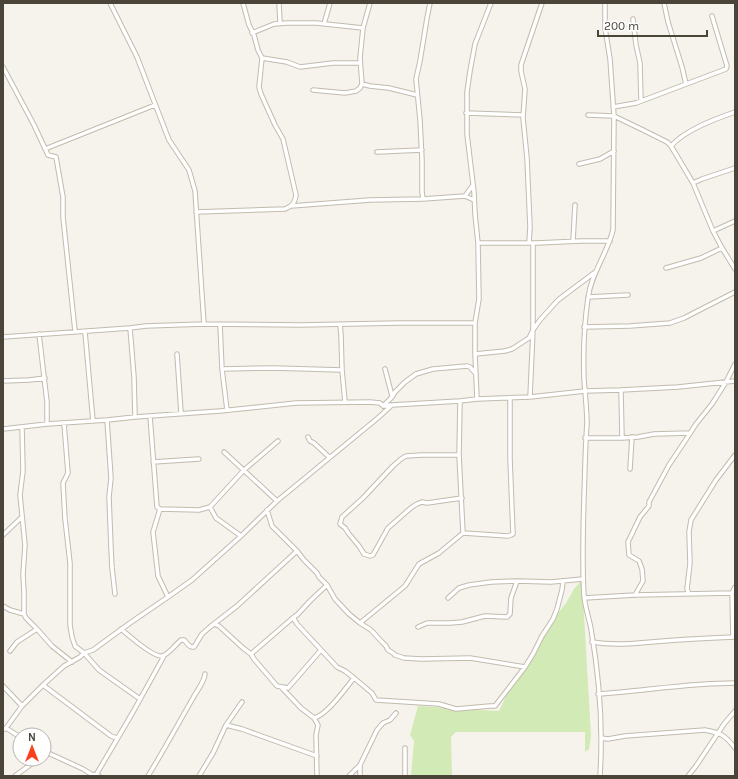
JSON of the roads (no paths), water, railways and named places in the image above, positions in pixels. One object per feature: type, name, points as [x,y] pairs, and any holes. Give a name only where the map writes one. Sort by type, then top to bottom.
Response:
[{"type":"street","points":[[110,3],[137,57],[169,140],[189,170],[195,191],[204,324]]},
{"type":"street","points":[[243,3],[249,25],[262,58],[259,87],[261,94],[283,139],[296,195],[292,206]]},
{"type":"street","points":[[279,3],[280,24]]},
{"type":"street","points":[[324,24],[330,3]]},
{"type":"street","points":[[312,90],[345,92],[356,91],[360,88],[362,84],[360,63],[363,28],[370,3]]},
{"type":"street","points":[[424,199],[422,192],[422,150],[416,79],[430,3]]},
{"type":"street","points":[[477,399],[475,354],[476,323],[479,299],[478,243],[466,113],[472,55],[491,3]]},
{"type":"street","points":[[530,397],[533,330],[531,243],[527,158],[523,115],[525,89],[521,64],[542,3]]},
{"type":"street","points":[[600,776],[601,738],[598,680],[591,628],[584,598],[583,579],[585,438],[587,423],[584,327],[592,280],[610,241],[613,230],[614,116],[610,59],[605,28],[604,3]]},
{"type":"street","points":[[664,3],[686,84]]},
{"type":"street","points":[[613,107],[636,103],[726,69],[727,66],[712,16]]},
{"type":"street","points":[[633,19],[640,63],[641,101]]},
{"type":"street","points":[[252,33],[274,24],[309,23],[363,28]]},
{"type":"street","points":[[262,58],[287,62],[300,67],[333,63],[360,63]]},
{"type":"street","points":[[3,67],[34,124],[48,155],[56,157],[63,198],[75,332]]},
{"type":"street","points":[[362,84],[389,88],[418,95]]},
{"type":"street","points":[[45,148],[155,105]]},
{"type":"street","points":[[671,146],[677,139],[694,129],[735,112]]},
{"type":"street","points":[[466,113],[523,115]]},
{"type":"street","points":[[588,116],[614,116],[667,142],[671,146],[693,183],[713,231],[735,269]]},
{"type":"street","points":[[377,152],[422,150]]},
{"type":"street","points":[[579,164],[600,159],[614,151]]},
{"type":"street","points":[[693,183],[735,168]]},
{"type":"street","points":[[465,196],[473,185]]},
{"type":"street","points":[[196,212],[285,209],[292,206],[370,200],[424,199],[465,196],[474,200]]},
{"type":"street","points":[[573,241],[575,205]]},
{"type":"street","points":[[713,231],[735,221]]},
{"type":"street","points":[[478,243],[610,241]]},
{"type":"street","points":[[666,268],[701,258],[722,248]]},
{"type":"street","points":[[475,354],[512,349],[529,338],[540,320],[558,300],[596,272]]},
{"type":"street","points":[[583,282],[592,280]]},
{"type":"street","points":[[584,327],[670,323],[684,318],[735,292]]},
{"type":"street","points":[[588,297],[628,295]]},
{"type":"street","points":[[3,337],[85,332],[146,326],[204,324],[300,325],[476,323]]},
{"type":"street","points":[[220,324],[222,369],[227,410]]},
{"type":"street","points":[[340,324],[345,402]]},
{"type":"street","points":[[130,328],[134,377],[135,417]]},
{"type":"street","points":[[85,332],[93,421]]},
{"type":"street","points":[[39,334],[45,378],[47,424]]},
{"type":"street","points":[[177,354],[181,413]]},
{"type":"street","points":[[635,595],[643,581],[642,569],[639,561],[629,555],[628,542],[640,517],[649,506],[649,502],[669,465],[696,424],[712,404],[735,364]]},
{"type":"street","points":[[383,406],[392,397],[394,392],[416,374],[458,366],[467,366],[470,367],[476,374]]},
{"type":"street","points":[[222,369],[273,368],[342,370]]},
{"type":"street","points":[[385,369],[392,397]]},
{"type":"street","points":[[3,381],[45,378]]},
{"type":"street","points":[[3,429],[296,403],[370,402],[380,403],[383,406],[477,399],[530,397],[585,391],[678,387],[735,381]]},
{"type":"street","points":[[621,390],[622,438]]},
{"type":"street","points":[[360,623],[405,586],[419,564],[439,553],[464,533],[508,536],[513,534],[510,459],[510,398]]},
{"type":"street","points":[[460,401],[459,455],[464,533]]},
{"type":"street","points":[[4,729],[22,706],[43,684],[64,666],[80,657],[84,652],[93,650],[192,580],[277,501],[392,405]]},
{"type":"street","points":[[150,416],[157,507],[160,509]]},
{"type":"street","points":[[107,420],[112,478],[109,497],[110,548],[115,594]]},
{"type":"street","points":[[64,423],[68,473],[63,484],[70,563],[70,624],[75,646],[84,652],[100,670],[140,699]]},
{"type":"street","points":[[22,427],[23,471],[20,495],[25,545],[23,574],[24,614],[52,646],[72,662]]},
{"type":"street","points":[[585,438],[622,438],[654,434],[690,433]]},
{"type":"street","points":[[308,437],[310,441],[312,441],[329,457]]},
{"type":"street","points":[[630,469],[632,437]]},
{"type":"street","points":[[160,509],[199,510],[210,507],[244,470],[278,441]]},
{"type":"street","points":[[224,452],[277,501]]},
{"type":"street","points":[[459,455],[422,454],[406,456],[393,466],[363,498],[342,517],[340,524],[345,528],[364,554],[370,556],[373,555],[388,528],[417,504],[422,502],[462,498]]},
{"type":"street","points":[[689,594],[687,589],[690,563],[690,520],[716,480],[735,455]]},
{"type":"street","points":[[153,462],[199,459]]},
{"type":"street","points":[[210,507],[216,518],[241,536]]},
{"type":"street","points":[[160,509],[153,532],[158,576],[168,597]]},
{"type":"street","points":[[267,510],[272,526],[317,573],[327,585],[335,599],[349,614],[371,630],[395,656],[422,659],[470,658],[525,667]]},
{"type":"street","points":[[3,535],[22,517]]},
{"type":"street","points":[[52,755],[83,769],[90,775],[98,775],[117,738],[164,656],[181,640],[186,641],[189,647],[194,647],[202,634],[243,602],[297,551]]},
{"type":"street","points":[[448,598],[459,588],[469,585],[491,582],[563,581],[583,579]]},
{"type":"street","points":[[418,627],[427,623],[462,622],[485,616],[507,617],[510,614],[512,598],[518,581]]},
{"type":"street","points":[[295,616],[294,619],[297,624],[337,667],[345,671],[372,693],[376,700],[439,704],[456,709],[495,706],[525,667],[553,619],[562,590],[563,581]]},
{"type":"street","points":[[252,654],[297,615],[310,600],[327,585]]},
{"type":"street","points":[[592,642],[606,645],[734,637],[732,593],[735,587]]},
{"type":"street","points":[[584,598],[635,595],[732,593]]},
{"type":"street","points":[[3,606],[10,610],[24,614]]},
{"type":"street","points":[[214,624],[219,626],[243,648],[252,654],[254,659],[278,686],[281,687],[301,708],[314,718],[318,725],[316,735],[318,776]]},
{"type":"street","points":[[10,651],[18,642],[37,629]]},
{"type":"street","points":[[121,629],[137,643],[158,656],[164,656]]},
{"type":"street","points":[[281,687],[288,688],[321,650]]},
{"type":"street","points":[[148,776],[204,680],[205,674]]},
{"type":"street","points":[[314,718],[318,717],[328,708],[354,678]]},
{"type":"street","points":[[598,694],[691,685],[735,683]]},
{"type":"street","points":[[43,684],[110,736],[117,738]]},
{"type":"street","points":[[3,686],[22,706]]},
{"type":"street","points":[[199,776],[213,753],[226,725],[242,702]]},
{"type":"street","points":[[688,776],[718,733],[735,712]]},
{"type":"street","points":[[349,776],[360,765],[377,730],[383,723],[390,720],[396,713]]},
{"type":"street","points":[[226,725],[242,729],[317,756]]},
{"type":"street","points":[[601,738],[608,739],[625,736],[706,730],[726,737],[735,748]]},
{"type":"street","points":[[405,748],[405,776]]},
{"type":"street","points":[[360,765],[360,776]]},
{"type":"street","points":[[16,776],[28,767]]}]
